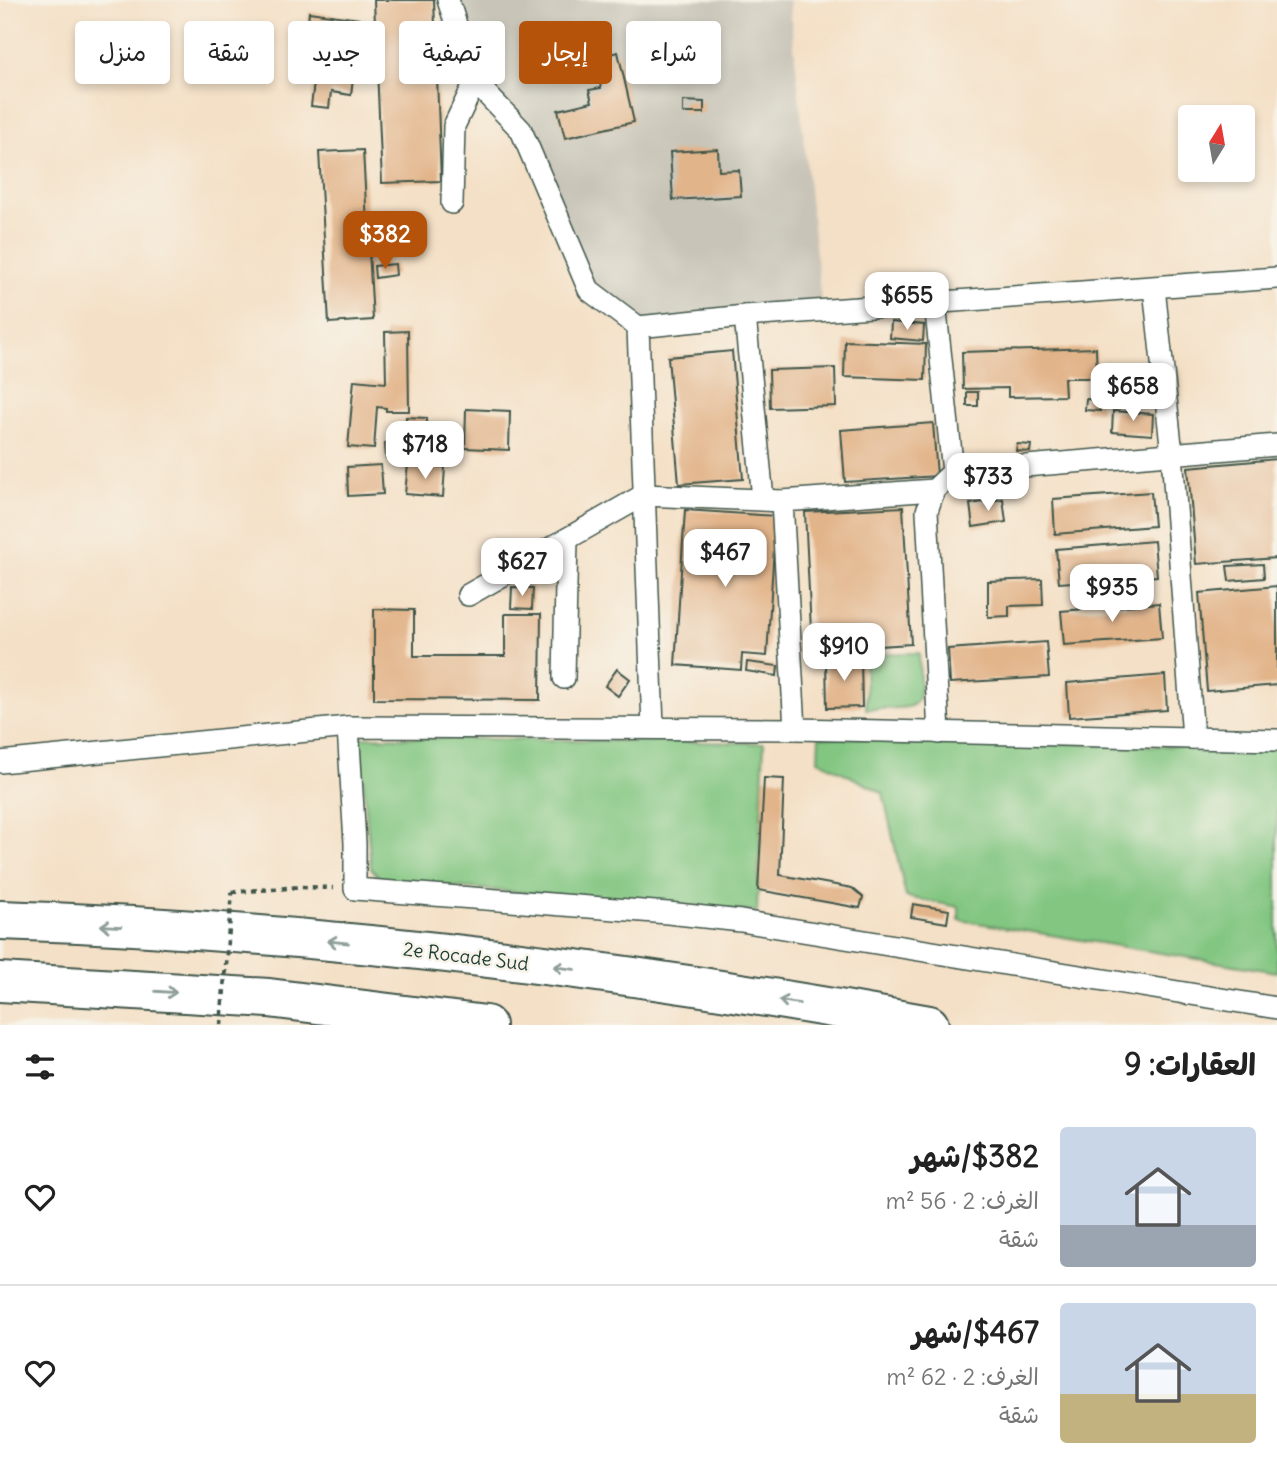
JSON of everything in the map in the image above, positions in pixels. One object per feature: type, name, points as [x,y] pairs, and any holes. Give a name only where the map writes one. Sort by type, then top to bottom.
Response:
[{"type":"highway","name":"2e Rocade Sud","points":[[0,920],[328,941],[506,960],[704,988],[929,1025]]},
{"type":"highway","points":[[0,982],[269,998],[486,1025]]},
{"type":"street","points":[[448,0],[455,21]]},
{"type":"street","points":[[452,203],[454,125],[474,84]]},
{"type":"street","points":[[477,84],[522,130],[589,290],[638,327],[745,316],[1277,278]]},
{"type":"street","points":[[1154,288],[1172,454],[1193,738]]},
{"type":"street","points":[[935,303],[953,472]]},
{"type":"street","points":[[745,316],[772,500],[795,729]]},
{"type":"street","points":[[638,327],[653,728]]},
{"type":"street","points":[[939,733],[927,511],[934,490],[953,472],[1277,445]]},
{"type":"street","points":[[468,595],[645,495],[772,500],[934,490]]},
{"type":"street","points":[[564,678],[567,539]]},
{"type":"street","points":[[0,762],[348,727],[795,729],[1277,740]]},
{"type":"street","points":[[348,727],[355,889],[741,921],[1277,1008]]},
{"type":"path","points":[[221,1025],[233,892],[301,887],[355,889]]},
{"type":"shaded area","points":[[448,0],[789,0],[822,311],[638,327],[589,290],[522,130],[477,84],[505,84],[505,21],[455,21]]},
{"type":"green space","points":[[919,653],[920,686],[915,703],[899,708],[866,709],[865,654]]},
{"type":"green space","points":[[360,737],[764,743],[757,912],[383,881],[371,868]]},
{"type":"green space","points":[[819,737],[1277,749],[1277,972],[959,920],[959,907],[906,897],[883,793],[818,760]]},
{"type":"building","points":[[374,0],[434,0],[435,21],[399,21],[399,84],[437,84],[441,181],[382,183],[378,84],[385,84],[385,21],[375,21]]},
{"type":"building","points":[[309,12],[360,19],[360,21],[308,21]]},
{"type":"building","points":[[618,52],[634,122],[565,138],[558,110],[592,102],[589,90],[601,88],[600,84],[612,84],[612,54]]},
{"type":"building","points":[[314,84],[352,84],[351,95],[331,92],[329,108],[311,106]]},
{"type":"building","points":[[683,101],[704,102],[704,113],[683,113]]},
{"type":"building","points":[[718,149],[719,171],[739,170],[741,196],[673,200],[670,152]]},
{"type":"building","points":[[363,150],[368,242],[369,233],[396,235],[395,252],[369,250],[373,320],[329,323],[319,152]]},
{"type":"building","points":[[395,264],[396,275],[375,278],[374,266]]},
{"type":"building","points":[[891,322],[924,325],[923,341],[890,338]]},
{"type":"building","points":[[408,331],[409,411],[386,411],[386,408],[377,407],[374,449],[348,447],[354,380],[386,383],[385,332]]},
{"type":"building","points":[[845,341],[926,344],[925,380],[844,377]]},
{"type":"building","points":[[1096,348],[1097,378],[1064,378],[1065,396],[1008,397],[1008,388],[963,389],[962,352]]},
{"type":"building","points":[[732,351],[743,479],[679,484],[668,357]]},
{"type":"building","points":[[835,368],[836,406],[770,408],[769,370]]},
{"type":"building","points":[[967,392],[978,392],[978,406],[967,406]]},
{"type":"building","points":[[1086,399],[1100,400],[1100,411],[1085,410]]},
{"type":"building","points":[[466,409],[510,411],[509,450],[465,448]]},
{"type":"building","points":[[1113,411],[1153,414],[1152,435],[1112,432]]},
{"type":"building","points":[[406,417],[427,418],[426,447],[405,446]]},
{"type":"building","points":[[933,423],[937,476],[845,482],[841,430]]},
{"type":"building","points":[[403,442],[404,457],[386,458],[385,443]]},
{"type":"building","points":[[1017,444],[1031,445],[1030,452],[1016,451]]},
{"type":"building","points":[[1277,459],[1277,558],[1196,564],[1188,467]]},
{"type":"building","points":[[408,464],[445,467],[443,497],[405,494]]},
{"type":"building","points":[[381,465],[383,494],[348,496],[347,467]]},
{"type":"building","points":[[1151,492],[1154,526],[1055,534],[1053,499]]},
{"type":"building","points":[[1003,499],[1006,522],[973,527],[970,504]]},
{"type":"building","points":[[903,507],[911,644],[812,650],[805,512]]},
{"type":"building","points":[[685,510],[776,516],[767,656],[742,654],[741,670],[675,665]]},
{"type":"building","points":[[1154,541],[1157,576],[1059,583],[1056,549]]},
{"type":"building","points":[[1263,564],[1264,578],[1229,581],[1227,566]]},
{"type":"building","points":[[1042,579],[1043,605],[1009,606],[1009,616],[988,617],[988,581]]},
{"type":"building","points":[[1277,586],[1277,685],[1207,691],[1199,593]]},
{"type":"building","points":[[512,587],[533,588],[532,609],[511,608]]},
{"type":"building","points":[[1159,603],[1162,638],[1064,645],[1061,611]]},
{"type":"building","points":[[374,609],[414,610],[414,656],[505,656],[505,614],[541,614],[540,700],[374,699]]},
{"type":"building","points":[[1046,642],[1049,677],[950,683],[948,649]]},
{"type":"building","points":[[826,659],[861,659],[862,707],[827,708]]},
{"type":"building","points":[[747,662],[778,666],[777,676],[746,671]]},
{"type":"building","points":[[617,669],[630,679],[618,696],[605,686]]},
{"type":"building","points":[[1165,675],[1167,710],[1069,717],[1067,683]]},
{"type":"building","points":[[764,778],[784,779],[780,875],[852,888],[863,897],[860,908],[758,890]]},
{"type":"building","points":[[913,904],[949,910],[947,923],[911,917]]}]
